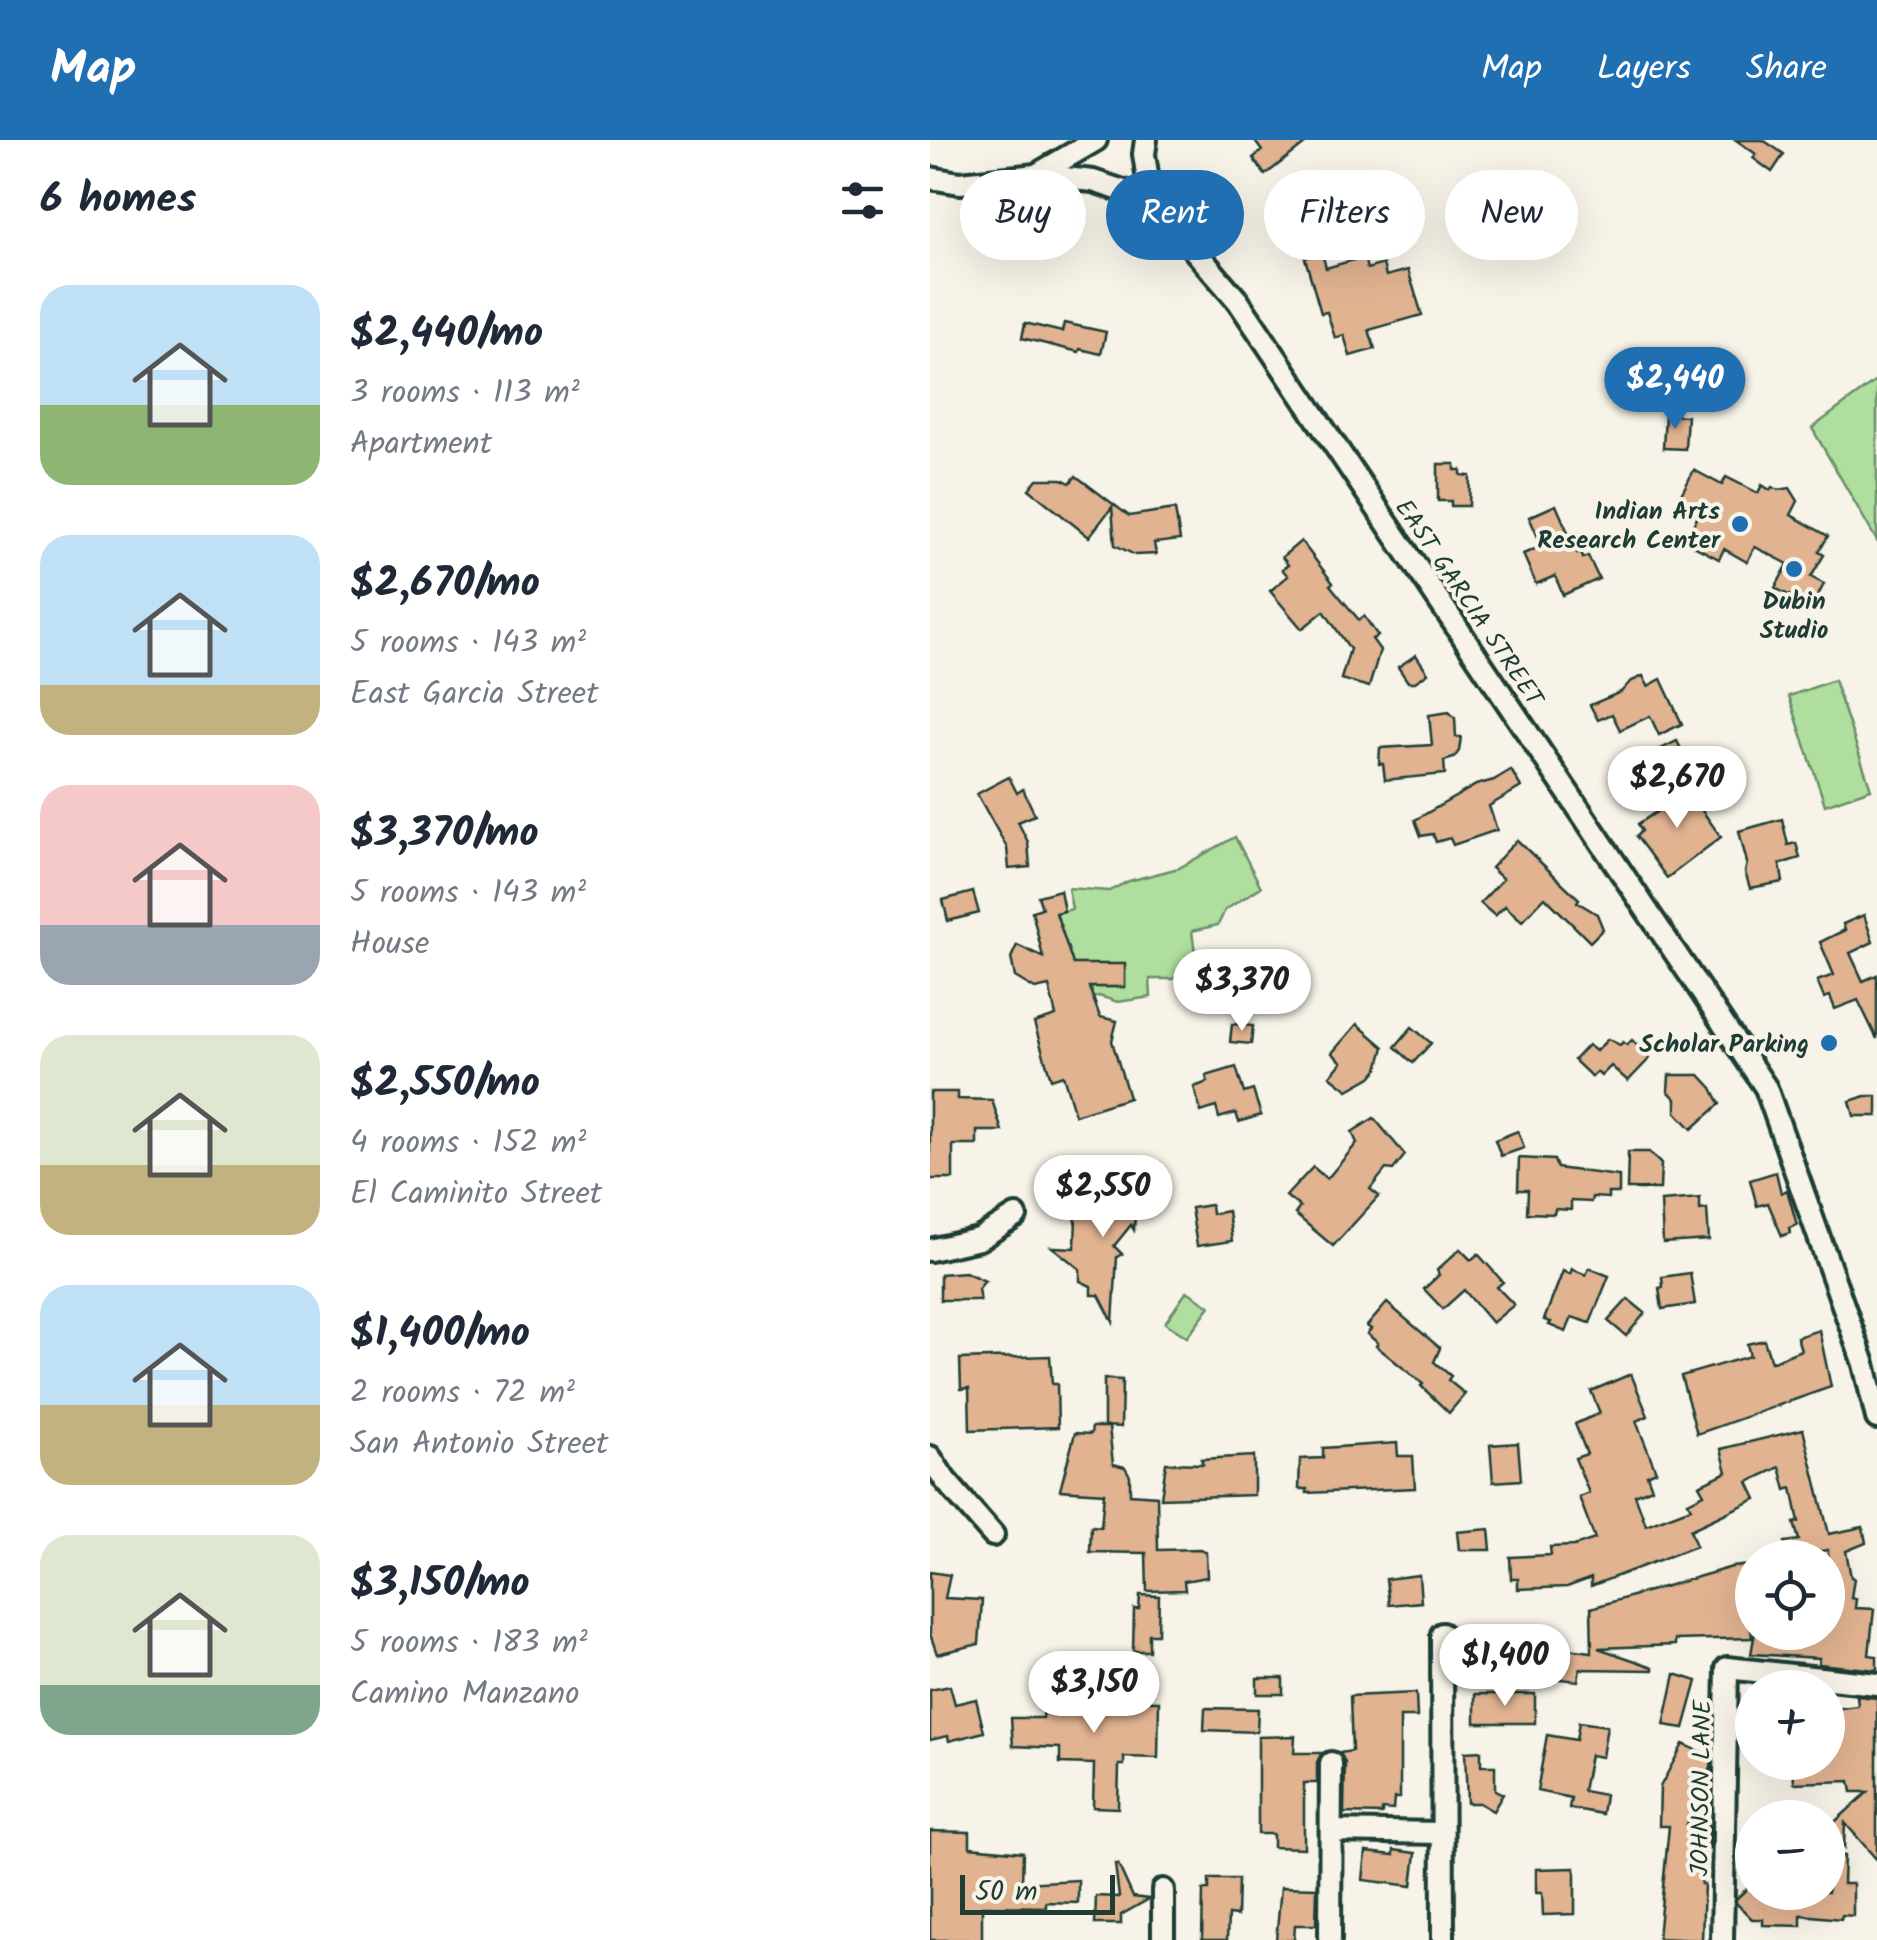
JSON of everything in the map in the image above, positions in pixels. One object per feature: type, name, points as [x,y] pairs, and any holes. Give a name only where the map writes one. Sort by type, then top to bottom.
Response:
[{"type":"street","points":[[1045,170],[1096,140]]},
{"type":"street","points":[[1146,140],[1146,170]]},
{"type":"street","points":[[930,178],[960,184]]},
{"type":"street","name":"EAST GARCIA STREET","points":[[1203,260],[1238,301],[1766,1088],[1864,1364],[1877,1418]]},
{"type":"street","points":[[930,1250],[979,1239],[1016,1216]]},
{"type":"street","points":[[930,1457],[992,1535]]},
{"type":"street","points":[[1442,1634],[1443,1940]]},
{"type":"street","name":"JOHNSON LANE","points":[[1722,1940],[1726,1668],[1877,1684]]},
{"type":"street","points":[[1330,1940],[1331,1763]]},
{"type":"street","points":[[1331,1832],[1441,1833]]},
{"type":"street","points":[[1162,1940],[1163,1890]]},
{"type":"green space","points":[[1877,380],[1877,541],[1812,428]]},
{"type":"green space","points":[[1834,680],[1871,789],[1825,805],[1789,696]]},
{"type":"green space","points":[[1235,837],[1261,887],[1225,910],[1218,925],[1192,931],[1195,953],[1190,968],[1173,979],[1150,979],[1151,997],[1118,1002],[1099,996],[1085,1000],[1070,998],[1092,992],[1092,987],[1125,987],[1125,965],[1076,976],[1049,915],[1072,909],[1068,888],[1109,891],[1129,881],[1179,868]]},
{"type":"green space","points":[[1187,1291],[1210,1306],[1187,1337],[1165,1323]]},
{"type":"building","points":[[1254,140],[1310,140],[1264,174],[1253,158],[1262,151]]},
{"type":"building","points":[[1736,140],[1763,140],[1784,154],[1772,172]]},
{"type":"building","points":[[1306,260],[1324,260],[1326,268],[1365,260],[1367,269],[1383,264],[1386,276],[1408,270],[1422,315],[1369,330],[1375,349],[1350,356],[1344,335],[1335,338],[1327,312],[1321,313]]},
{"type":"building","points":[[1025,323],[1062,332],[1064,323],[1106,332],[1101,354],[1022,338]]},
{"type":"building","points":[[1665,415],[1687,416],[1685,449],[1663,448]]},
{"type":"building","points":[[1438,464],[1455,464],[1461,475],[1470,476],[1469,506],[1438,501]]},
{"type":"building","name":"Indian Arts Research Center","points":[[1694,470],[1722,485],[1726,477],[1758,493],[1762,485],[1770,490],[1790,488],[1798,501],[1791,515],[1828,536],[1819,552],[1824,555],[1811,577],[1824,584],[1812,607],[1775,588],[1788,564],[1755,547],[1747,562],[1724,549],[1719,559],[1684,541],[1698,516],[1676,504]]},
{"type":"building","points":[[1076,476],[1129,516],[1175,509],[1180,540],[1154,543],[1156,554],[1135,555],[1115,545],[1112,507],[1089,537],[1029,489],[1037,479],[1062,479],[1070,483]]},
{"type":"building","points":[[1556,505],[1577,553],[1581,551],[1583,558],[1588,556],[1599,579],[1563,595],[1555,576],[1536,584],[1523,554],[1542,546],[1529,517]]},
{"type":"building","points":[[1301,541],[1333,583],[1330,585],[1359,620],[1364,616],[1378,636],[1372,639],[1380,650],[1369,687],[1341,679],[1350,649],[1324,611],[1302,629],[1270,591],[1288,576],[1282,569],[1288,565],[1282,557]]},
{"type":"building","points":[[1416,655],[1428,673],[1408,682],[1398,667]]},
{"type":"building","points":[[1643,676],[1648,686],[1661,679],[1682,724],[1659,735],[1650,716],[1620,730],[1612,714],[1598,720],[1590,705],[1621,692]]},
{"type":"building","points":[[1449,712],[1455,718],[1456,737],[1461,737],[1459,751],[1454,758],[1444,761],[1445,774],[1385,780],[1383,764],[1379,764],[1380,748],[1432,745],[1429,715]]},
{"type":"building","points":[[1677,741],[1690,767],[1669,779],[1656,761],[1663,757],[1659,750]]},
{"type":"building","points":[[1511,770],[1521,787],[1489,806],[1497,830],[1453,845],[1450,838],[1436,842],[1433,834],[1421,836],[1415,820]]},
{"type":"building","points":[[1009,777],[1017,793],[1023,789],[1035,815],[1018,822],[1028,842],[1030,867],[1009,869],[1007,848],[977,794]]},
{"type":"building","points":[[1681,781],[1721,837],[1667,878],[1636,836],[1642,831],[1638,824],[1670,803],[1664,793]]},
{"type":"building","points":[[1782,819],[1788,845],[1796,843],[1800,858],[1780,864],[1783,882],[1750,888],[1739,831]]},
{"type":"building","points":[[1517,840],[1579,899],[1577,902],[1597,914],[1603,929],[1590,942],[1545,897],[1522,921],[1505,906],[1495,916],[1480,903],[1503,879],[1491,868]]},
{"type":"building","points":[[1060,890],[1064,911],[1056,913],[1073,964],[1125,964],[1125,987],[1089,987],[1100,1017],[1117,1021],[1112,1041],[1129,1098],[1075,1115],[1063,1075],[1051,1079],[1034,1023],[1056,1016],[1049,986],[1035,989],[1015,977],[1011,958],[1017,945],[1043,957],[1032,911],[1042,908],[1038,896]]},
{"type":"building","points":[[973,892],[979,913],[948,921],[943,900]]},
{"type":"building","points":[[1864,915],[1873,942],[1850,953],[1863,981],[1877,975],[1877,1039],[1858,1000],[1835,1009],[1830,996],[1824,998],[1817,981],[1834,975],[1820,942],[1845,930],[1843,924]]},
{"type":"building","points":[[1232,1024],[1253,1026],[1251,1044],[1230,1042]]},
{"type":"building","points":[[1357,1024],[1384,1047],[1378,1069],[1348,1090],[1330,1076],[1342,1062],[1332,1053]]},
{"type":"building","points":[[1412,1027],[1431,1043],[1413,1063],[1395,1047]]},
{"type":"building","points":[[1608,1039],[1620,1045],[1632,1040],[1650,1058],[1628,1081],[1611,1066],[1601,1076],[1597,1072],[1592,1077],[1574,1060],[1588,1045],[1596,1051]]},
{"type":"building","points":[[1236,1067],[1244,1093],[1253,1090],[1261,1115],[1239,1122],[1236,1113],[1219,1118],[1216,1107],[1201,1112],[1194,1087],[1208,1082],[1206,1076]]},
{"type":"building","points":[[1669,1075],[1700,1075],[1720,1104],[1692,1129],[1676,1112],[1676,1099],[1668,1091]]},
{"type":"building","points":[[930,1092],[958,1092],[958,1099],[992,1100],[1002,1131],[977,1131],[977,1145],[953,1145],[953,1179],[930,1179]]},
{"type":"building","points":[[1877,1096],[1877,1116],[1854,1116],[1850,1101]]},
{"type":"building","points":[[1374,1118],[1405,1155],[1393,1170],[1386,1169],[1370,1189],[1379,1196],[1333,1246],[1295,1214],[1300,1207],[1286,1196],[1313,1167],[1327,1179],[1357,1143],[1352,1132]]},
{"type":"building","points":[[1518,1131],[1524,1148],[1501,1156],[1495,1140]]},
{"type":"building","points":[[1628,1152],[1649,1152],[1661,1164],[1660,1189],[1627,1189]]},
{"type":"building","points":[[1519,1158],[1554,1160],[1557,1168],[1619,1176],[1619,1193],[1608,1193],[1608,1198],[1592,1197],[1591,1202],[1571,1201],[1571,1210],[1555,1209],[1554,1214],[1527,1213],[1528,1190],[1518,1190]]},
{"type":"building","points":[[1128,1170],[1137,1188],[1134,1230],[1131,1225],[1114,1246],[1122,1254],[1117,1257],[1113,1322],[1099,1295],[1091,1295],[1091,1286],[1080,1281],[1080,1269],[1052,1247],[1075,1248],[1076,1213],[1083,1207],[1096,1209],[1118,1198],[1109,1179]]},
{"type":"building","points":[[1776,1172],[1781,1193],[1787,1190],[1797,1225],[1782,1236],[1768,1203],[1757,1206],[1750,1180]]},
{"type":"building","points":[[1700,1198],[1700,1210],[1707,1209],[1709,1240],[1663,1243],[1661,1201]]},
{"type":"building","points":[[1211,1205],[1212,1214],[1228,1211],[1232,1241],[1197,1246],[1191,1208]]},
{"type":"building","points":[[1460,1249],[1471,1260],[1478,1254],[1503,1282],[1497,1287],[1514,1305],[1492,1323],[1464,1290],[1443,1309],[1424,1289],[1439,1275],[1437,1270]]},
{"type":"building","points":[[1589,1268],[1609,1276],[1590,1323],[1572,1317],[1566,1332],[1549,1325],[1551,1322],[1544,1320],[1563,1271],[1570,1274],[1572,1269],[1586,1275]]},
{"type":"building","points":[[965,1272],[985,1281],[978,1289],[980,1300],[940,1300],[940,1274]]},
{"type":"building","points":[[1690,1273],[1695,1304],[1662,1309],[1662,1277]]},
{"type":"building","points":[[1628,1299],[1645,1313],[1626,1336],[1608,1321]]},
{"type":"building","points":[[1387,1303],[1440,1348],[1434,1362],[1465,1394],[1449,1413],[1367,1334],[1371,1329],[1367,1326]]},
{"type":"building","points":[[1819,1330],[1831,1387],[1697,1434],[1681,1376],[1750,1356],[1747,1344],[1764,1340],[1771,1362],[1801,1350],[1797,1337]]},
{"type":"building","points":[[1050,1356],[1052,1384],[1057,1384],[1058,1427],[970,1430],[969,1388],[961,1389],[960,1359]]},
{"type":"building","points":[[1631,1374],[1648,1416],[1636,1421],[1656,1471],[1647,1475],[1652,1488],[1635,1495],[1646,1525],[1691,1508],[1688,1502],[1704,1494],[1699,1485],[1727,1472],[1721,1449],[1803,1429],[1829,1534],[1863,1527],[1866,1543],[1846,1551],[1854,1578],[1851,1598],[1856,1599],[1855,1608],[1874,1609],[1869,1655],[1877,1656],[1877,1670],[1818,1664],[1819,1658],[1751,1654],[1752,1650],[1845,1650],[1845,1540],[1799,1540],[1792,1488],[1786,1490],[1780,1467],[1748,1482],[1756,1499],[1690,1530],[1696,1546],[1591,1586],[1591,1578],[1567,1587],[1518,1589],[1518,1579],[1511,1579],[1510,1557],[1551,1555],[1550,1547],[1574,1546],[1595,1539],[1579,1497],[1589,1493],[1575,1458],[1587,1454],[1575,1424],[1600,1413],[1591,1391]]},
{"type":"building","points":[[1104,1379],[1122,1380],[1121,1427],[1104,1426]]},
{"type":"building","points":[[1092,1427],[1109,1427],[1113,1464],[1125,1467],[1130,1476],[1130,1494],[1157,1496],[1158,1550],[1206,1552],[1207,1577],[1184,1581],[1185,1590],[1147,1591],[1146,1553],[1090,1552],[1091,1526],[1101,1527],[1104,1493],[1060,1490],[1075,1433],[1091,1434]]},
{"type":"building","points":[[1397,1443],[1398,1456],[1413,1456],[1415,1488],[1307,1493],[1307,1489],[1299,1489],[1300,1459],[1323,1458],[1323,1448]]},
{"type":"building","points":[[1518,1443],[1521,1480],[1493,1482],[1490,1445]]},
{"type":"building","points":[[1254,1456],[1254,1495],[1161,1498],[1166,1463],[1203,1464],[1201,1459]]},
{"type":"building","points":[[1489,1529],[1491,1550],[1459,1550],[1457,1532]]},
{"type":"building","points":[[1735,1567],[1735,1638],[1598,1648],[1653,1670],[1580,1669],[1578,1681],[1533,1676],[1537,1643],[1529,1642],[1531,1626],[1556,1629],[1557,1648],[1592,1652],[1591,1608]]},
{"type":"building","points":[[930,1572],[950,1575],[945,1598],[982,1600],[979,1644],[937,1654],[930,1634]]},
{"type":"building","points":[[1419,1575],[1421,1602],[1389,1605],[1386,1579]]},
{"type":"building","points":[[1140,1595],[1159,1596],[1158,1634],[1149,1634],[1149,1651],[1133,1651],[1134,1609],[1139,1609]]},
{"type":"building","points":[[1469,1627],[1487,1628],[1485,1655],[1467,1654]]},
{"type":"building","points":[[1675,1674],[1697,1681],[1684,1728],[1664,1725]]},
{"type":"building","points":[[1257,1678],[1283,1678],[1283,1694],[1257,1694]]},
{"type":"building","points":[[950,1686],[955,1704],[976,1699],[984,1732],[949,1741],[948,1736],[930,1740],[930,1690]]},
{"type":"building","points":[[1059,1693],[1104,1694],[1104,1700],[1159,1701],[1158,1758],[1124,1757],[1124,1765],[1119,1765],[1118,1808],[1093,1807],[1094,1764],[1060,1763],[1060,1748],[1013,1746],[1011,1718],[1043,1718],[1044,1701],[1059,1701]]},
{"type":"building","points":[[1416,1693],[1417,1717],[1400,1717],[1400,1798],[1394,1798],[1393,1810],[1382,1809],[1382,1814],[1344,1813],[1345,1763],[1340,1753],[1352,1751],[1350,1696]]},
{"type":"building","points":[[1475,1694],[1535,1694],[1535,1723],[1475,1723]]},
{"type":"building","points":[[1857,1696],[1877,1698],[1877,1860],[1845,1823],[1845,1813],[1868,1792],[1852,1792],[1850,1781],[1794,1783],[1794,1780],[1845,1780],[1845,1708],[1858,1706]]},
{"type":"building","points":[[1205,1708],[1258,1709],[1257,1732],[1204,1730]]},
{"type":"building","points":[[1579,1722],[1607,1726],[1602,1757],[1590,1755],[1583,1791],[1605,1795],[1602,1814],[1569,1808],[1571,1798],[1537,1791],[1547,1735],[1576,1740]]},
{"type":"building","points":[[1295,1736],[1294,1753],[1322,1753],[1317,1762],[1317,1783],[1304,1783],[1304,1848],[1273,1847],[1273,1834],[1258,1834],[1258,1737]]},
{"type":"building","points":[[1683,1744],[1712,1757],[1686,1825],[1709,1825],[1709,1849],[1704,1849],[1701,1884],[1702,1940],[1658,1938],[1669,1826],[1659,1826],[1660,1787]]},
{"type":"building","points":[[1481,1751],[1481,1766],[1495,1766],[1495,1790],[1503,1794],[1493,1811],[1479,1803],[1467,1803],[1465,1752]]},
{"type":"building","points":[[930,1831],[970,1832],[970,1847],[1023,1852],[1022,1883],[1078,1880],[1078,1903],[982,1906],[982,1940],[930,1940]]},
{"type":"building","points":[[1394,1850],[1416,1853],[1412,1886],[1363,1880],[1366,1852],[1394,1855]]},
{"type":"building","points":[[1115,1864],[1133,1897],[1149,1899],[1121,1915],[1121,1924],[1095,1924],[1096,1896],[1119,1897]]},
{"type":"building","points":[[1575,1868],[1575,1914],[1543,1915],[1542,1893],[1536,1893],[1536,1869]]},
{"type":"building","points":[[1209,1879],[1238,1879],[1237,1916],[1228,1915],[1227,1940],[1202,1940],[1203,1890],[1209,1890]]},
{"type":"building","points":[[1845,1884],[1853,1884],[1853,1916],[1842,1915],[1841,1919],[1801,1915],[1801,1926],[1763,1925],[1763,1919],[1752,1919],[1743,1910],[1845,1910]]},
{"type":"building","points":[[1281,1887],[1317,1888],[1316,1925],[1295,1925],[1294,1940],[1276,1940]]},
{"type":"place","name":"Indian Arts Research Center","points":[[1740,524]]},
{"type":"place","name":"Dubin Studio","points":[[1794,569]]},
{"type":"place","name":"Scholar Parking","points":[[1829,1043]]}]
